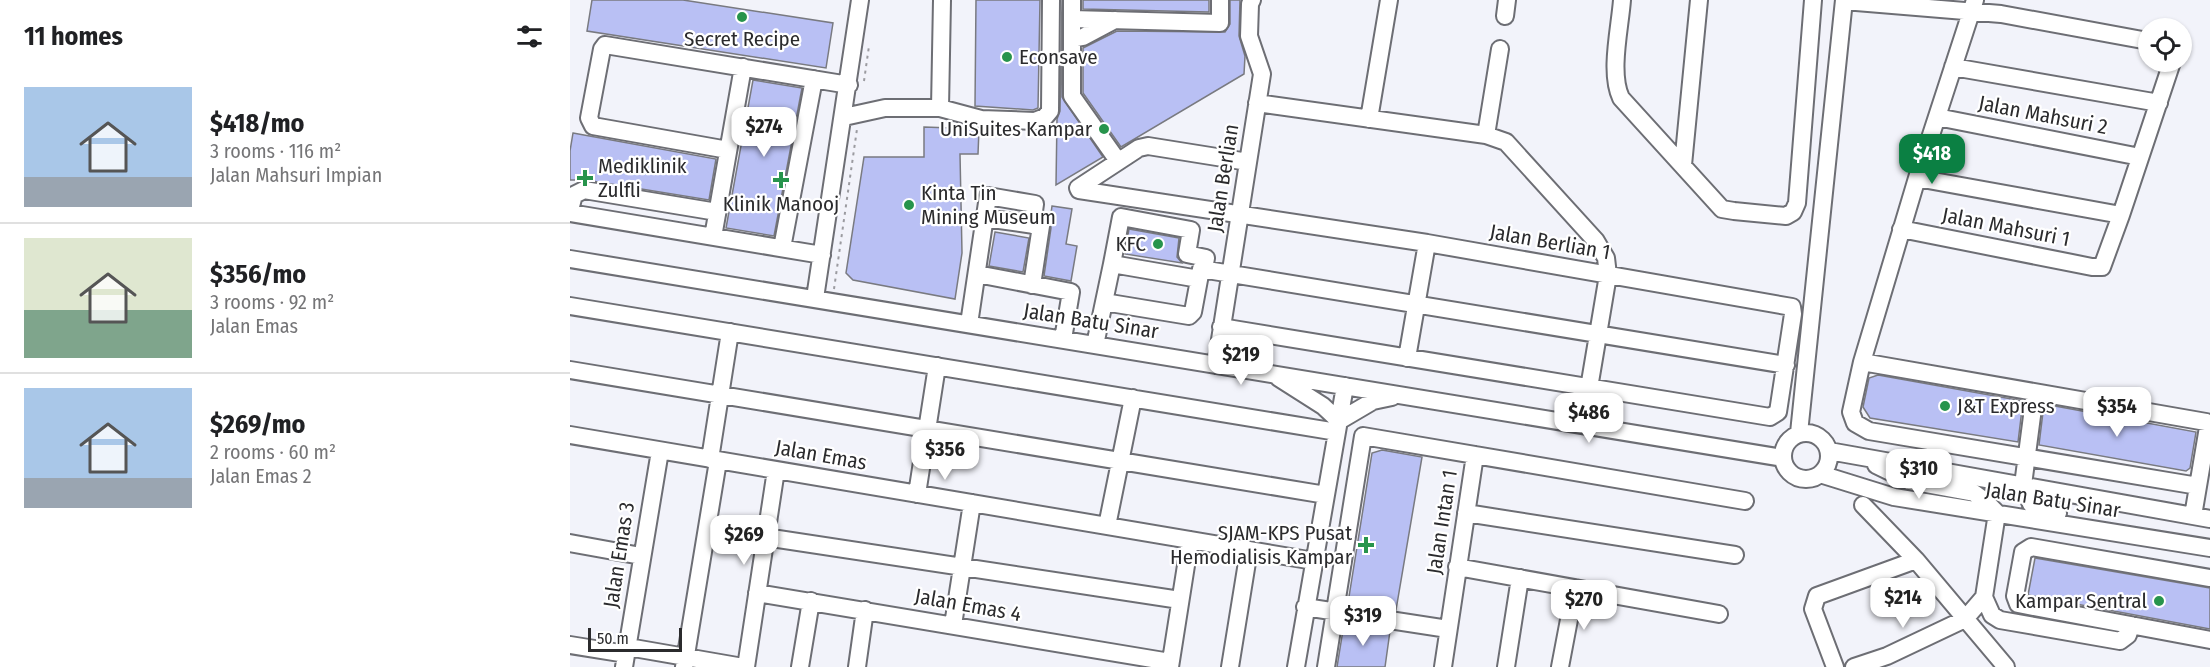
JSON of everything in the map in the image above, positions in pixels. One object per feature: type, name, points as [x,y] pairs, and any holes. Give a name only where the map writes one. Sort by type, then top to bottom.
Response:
[{"type":"street","points":[[824,300],[822,255],[856,88],[860,0]]},
{"type":"street","points":[[940,108],[942,0]]},
{"type":"street","points":[[851,115],[885,108],[940,108],[981,119],[1035,121],[1045,117],[1050,111],[1051,0]]},
{"type":"street","points":[[1072,0],[1072,96],[1118,161],[1139,148],[1148,146],[1248,162]]},
{"type":"street","points":[[1072,19],[1220,23],[1220,0]]},
{"type":"street","name":"Jalan Berlian","points":[[1216,365],[1262,74],[1249,36],[1252,0]]},
{"type":"street","points":[[1369,119],[1389,0]]},
{"type":"street","points":[[1623,0],[1615,74],[1617,89],[1622,98],[1722,208],[1734,212],[1786,216],[1793,212],[1797,203],[1813,0]]},
{"type":"street","points":[[1683,165],[1699,0]]},
{"type":"street","points":[[1799,433],[1844,1],[1973,6],[2001,14],[2138,39]]},
{"type":"street","points":[[1973,6],[1901,229],[1862,362],[1851,412],[1855,423],[1869,431],[2198,486]]},
{"type":"street","points":[[1072,39],[1083,38],[1115,20]]},
{"type":"street","points":[[728,150],[593,126],[589,118],[602,49],[605,45],[856,88]]},
{"type":"street","points":[[1486,135],[1500,49]]},
{"type":"street","points":[[713,237],[743,67]]},
{"type":"street","points":[[1953,67],[2159,103]]},
{"type":"street","points":[[1917,178],[2121,215],[2169,72]]},
{"type":"street","points":[[782,248],[814,79]]},
{"type":"street","points":[[1257,103],[1486,135],[1506,142],[1596,241],[1606,258],[1608,275],[1589,388]]},
{"type":"street","name":"Jalan Mahsuri 2","points":[[1937,117],[2140,157]]},
{"type":"street","name":"Jalan Berlian 1","points":[[1118,161],[1080,185],[1079,190],[1427,243],[1792,307],[1786,365]]},
{"type":"street","points":[[717,212],[584,190],[574,195],[570,212],[822,255]]},
{"type":"street","points":[[969,324],[988,195],[1035,204],[1032,225],[1041,226],[1032,285]]},
{"type":"street","name":"Jalan Mahsuri 1","points":[[1901,229],[2092,267],[2102,267],[2121,215]]},
{"type":"street","points":[[1095,345],[1121,217],[1191,230],[1187,255],[1206,258],[1193,312],[1189,316],[1104,302]]},
{"type":"street","points":[[1407,358],[1427,243]]},
{"type":"street","name":"Jalan Batu Sinar","points":[[570,259],[1783,458]]},
{"type":"street","points":[[1112,264],[1202,274],[1230,273],[1786,365],[1778,412],[1770,417],[1221,327]]},
{"type":"street","points":[[977,274],[1071,292],[1063,339]]},
{"type":"street","points":[[570,306],[1133,398],[1338,426],[1373,401],[1401,395]]},
{"type":"street","points":[[685,662],[730,332]]},
{"type":"street","points":[[1862,362],[2206,422],[2208,427],[2193,516]]},
{"type":"street","points":[[917,494],[937,366]]},
{"type":"street","points":[[570,370],[1326,495]]},
{"type":"street","points":[[1272,374],[1323,406],[1338,426]]},
{"type":"street","points":[[1296,667],[1345,386]]},
{"type":"street","points":[[2035,393],[2022,485],[2031,504],[2038,510],[2106,522],[2142,537]]},
{"type":"street","points":[[1107,526],[1133,398]]},
{"type":"street","points":[[1807,432],[1821,438],[1829,451],[1828,464],[1820,474],[1804,479],[1797,477],[1785,466],[1783,458],[1785,446],[1799,433],[1807,432]]},
{"type":"street","name":"Jalan Emas","points":[[570,435],[1314,561]]},
{"type":"street","points":[[1326,667],[1363,436],[1745,501]]},
{"type":"street","name":"Jalan Emas 3","points":[[626,656],[660,451]]},
{"type":"street","name":"Jalan Batu Sinar","points":[[1829,451],[2210,519]]},
{"type":"street","name":"Jalan Intan 1","points":[[1443,667],[1475,455]]},
{"type":"street","points":[[1854,667],[1889,661],[1965,619],[1984,597],[1997,513],[1974,493],[1909,481],[1860,457]]},
{"type":"street","points":[[570,645],[626,656],[744,667],[776,470]]},
{"type":"street","name":"Jalan Batu Sinar","points":[[1820,474],[1894,497],[2203,547]]},
{"type":"street","points":[[953,625],[972,503]]},
{"type":"street","points":[[1863,505],[1916,560],[2006,667]]},
{"type":"street","points":[[1466,513],[1735,555]]},
{"type":"street","points":[[765,537],[1180,600]]},
{"type":"street","points":[[1170,664],[1190,540]]},
{"type":"street","points":[[570,543],[641,556]]},
{"type":"street","points":[[2210,578],[2031,547],[2023,552],[2015,596],[2018,604],[2210,640]]},
{"type":"street","points":[[2192,575],[2203,547]]},
{"type":"street","points":[[1230,667],[1249,550]]},
{"type":"street","points":[[1835,667],[1813,609],[1817,596],[1916,560]]},
{"type":"street","points":[[1457,567],[1719,614]]},
{"type":"street","points":[[1506,667],[1520,578]]},
{"type":"street","points":[[1560,667],[1575,588]]},
{"type":"street","name":"Jalan Emas 4","points":[[757,593],[1170,664]]},
{"type":"street","points":[[1984,597],[1992,615],[2000,620],[2120,641],[2128,635],[2131,625]]},
{"type":"street","points":[[800,667],[811,601]]},
{"type":"street","points":[[1305,607],[1448,629]]},
{"type":"street","points":[[856,667],[865,610]]},
{"type":"path","points":[[856,88],[869,46]]},
{"type":"path","points":[[824,300],[851,115]]},
{"type":"building","points":[[592,0],[683,0],[833,23],[826,68],[587,31]]},
{"type":"building","name":"Econsave","points":[[976,0],[1040,0],[1038,108],[1033,110],[975,106]]},
{"type":"building","points":[[1062,0],[1062,97],[1103,157],[1056,185],[1057,119],[1060,111]]},
{"type":"building","points":[[1083,0],[1209,0],[1209,12],[1083,9]]},
{"type":"building","points":[[1230,0],[1240,0],[1239,36],[1245,56],[1244,74],[1121,147],[1083,93],[1083,48],[1117,31],[1225,32],[1230,24]]},
{"type":"building","points":[[753,80],[802,88],[774,236],[726,228]]},
{"type":"building","name":"Kinta Tin Mining Museum","points":[[924,127],[979,129],[978,154],[960,154],[962,253],[955,299],[853,280],[846,273],[864,157],[924,157]]},
{"type":"building","points":[[573,133],[716,159],[709,200],[586,180],[570,180],[570,151]]},
{"type":"building","points":[[1052,206],[1072,209],[1066,244],[1077,246],[1071,281],[1044,276]]},
{"type":"building","name":"KFC","points":[[1129,229],[1179,238],[1177,257],[1182,263],[1125,254]]},
{"type":"building","points":[[995,232],[1029,238],[1023,272],[989,266]]},
{"type":"building","points":[[1878,375],[2023,401],[2018,442],[1870,418],[1863,407],[1869,378]]},
{"type":"building","points":[[2044,404],[2196,432],[2190,468],[2186,471],[2039,445]]},
{"type":"building","points":[[1382,450],[1422,457],[1396,610],[1348,603],[1372,453]]},
{"type":"building","points":[[2035,558],[2210,588],[2210,629],[2028,595]]},
{"type":"building","points":[[1344,624],[1390,631],[1385,667],[1337,667]]},
{"type":"place","name":"Secret Recipe","points":[[742,17]]},
{"type":"place","name":"Econsave","points":[[1007,57]]},
{"type":"place","name":"UniSuites Kampar","points":[[1104,129]]},
{"type":"place","name":"Mediklinik Zulfli","points":[[585,178]]},
{"type":"place","name":"Klinik Manooj","points":[[781,180]]},
{"type":"place","name":"Kinta Tin Mining Museum","points":[[909,205]]},
{"type":"place","name":"KFC","points":[[1158,244]]},
{"type":"place","name":"J&T Express","points":[[1945,406]]},
{"type":"place","name":"SJAM-KPS Pusat Hemodialisis Kampar","points":[[1366,545]]},
{"type":"place","name":"Kampar Sentral","points":[[2159,601]]}]
